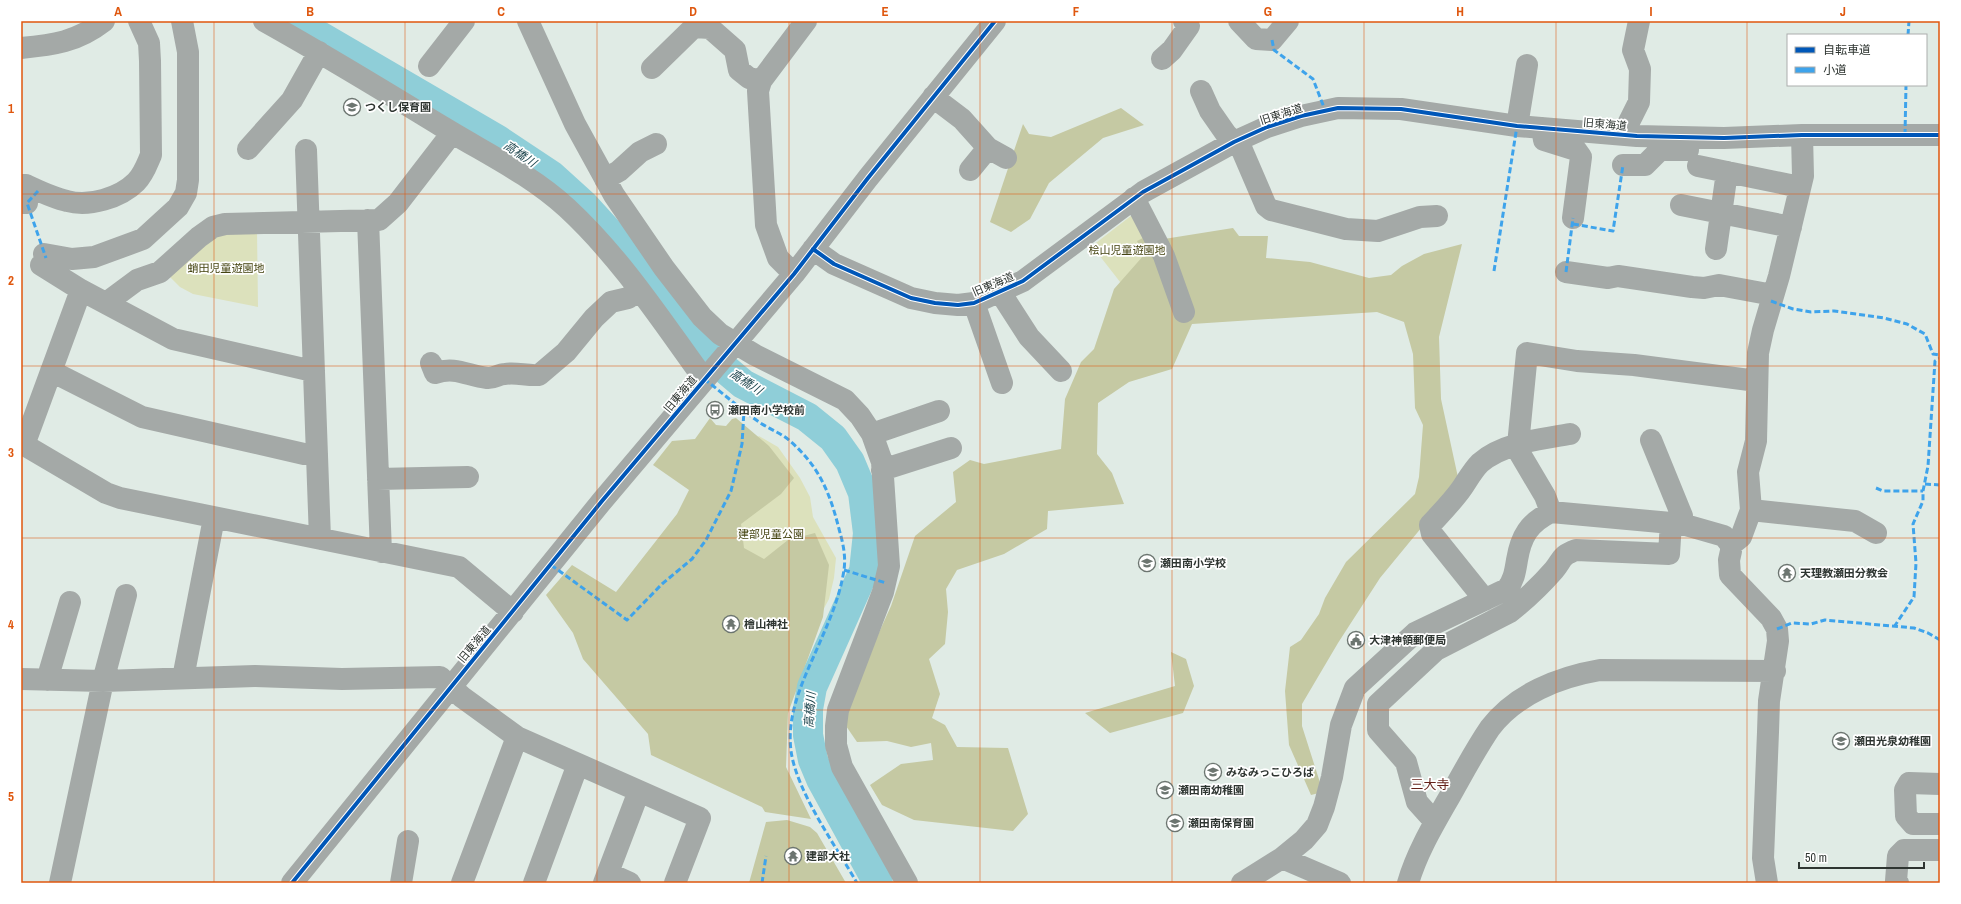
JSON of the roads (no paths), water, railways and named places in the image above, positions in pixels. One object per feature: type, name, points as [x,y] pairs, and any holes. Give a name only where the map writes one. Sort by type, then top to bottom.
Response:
[{"type":"street","points":[[21,48],[59,44],[93,29],[104,21]]},
{"type":"street","points":[[23,197],[26,185],[67,202],[88,202],[108,198],[127,190],[137,181],[146,168],[151,154],[150,61],[149,43],[139,21]]},
{"type":"street","points":[[182,21],[188,52],[188,180],[186,193],[178,207],[143,239],[94,257],[43,259],[81,290],[173,339],[314,370]]},
{"type":"street","points":[[264,21],[319,52],[452,132],[508,163],[541,186],[566,207],[616,260],[707,376]]},
{"type":"street","points":[[429,66],[464,21]]},
{"type":"street","points":[[528,21],[575,124],[614,195],[664,268],[702,317],[732,347],[845,400],[860,416],[872,434],[878,448],[882,470],[889,553],[887,578],[838,710],[836,745],[842,767],[907,883]]},
{"type":"street","points":[[794,274],[778,258],[766,225],[758,90],[760,81],[806,21]]},
{"type":"street","points":[[813,249],[996,21]]},
{"type":"street","points":[[1162,59],[1172,50],[1188,26],[1184,21]]},
{"type":"street","points":[[1239,21],[1256,39],[1272,40],[1288,21]]},
{"type":"street","points":[[1623,134],[1639,102],[1640,69],[1633,50],[1639,21]]},
{"type":"street","points":[[652,68],[694,27],[710,28],[735,50],[740,70],[749,78],[760,81]]},
{"type":"street","points":[[248,149],[292,100],[319,52]]},
{"type":"street","points":[[1517,126],[1527,65]]},
{"type":"street","points":[[1201,91],[1210,111],[1226,134],[1242,150],[1266,206],[1271,210],[1346,229],[1378,230],[1420,217],[1437,216]]},
{"type":"street","points":[[933,98],[962,119],[997,153],[970,170]]},
{"type":"street","name":"旧東海道","points":[[292,883],[602,501],[794,274],[813,249],[834,264],[911,298],[935,303],[958,305],[974,303],[1023,281],[1134,198],[1234,142],[1267,127],[1301,116],[1338,108],[1401,109],[1517,126],[1623,134],[1714,138],[1802,135],[1940,135]]},
{"type":"street","points":[[1542,128],[1544,140],[1576,150],[1581,157],[1573,218]]},
{"type":"street","points":[[106,303],[137,280],[160,272],[199,237],[214,227],[225,224],[379,220],[398,203],[452,132]]},
{"type":"street","points":[[1731,545],[1741,537],[1751,510],[1748,472],[1756,442],[1758,353],[1800,187],[1803,163],[1802,135]]},
{"type":"street","points":[[1623,164],[1645,165],[1660,150],[1707,150],[1714,138]]},
{"type":"street","points":[[605,179],[619,171],[640,152],[656,144]]},
{"type":"street","points":[[306,150],[320,539]]},
{"type":"street","points":[[1698,166],[1800,187]]},
{"type":"street","points":[[1716,249],[1727,172]]},
{"type":"street","points":[[1134,198],[1164,256],[1184,312]]},
{"type":"street","points":[[1681,205],[1791,227]]},
{"type":"street","points":[[368,220],[381,552]]},
{"type":"street","points":[[1566,272],[1608,278],[1618,276],[1692,287],[1704,288],[1719,285],[1773,295]]},
{"type":"street","points":[[81,290],[23,444],[106,493],[120,498],[459,567],[513,612]]},
{"type":"street","points":[[431,363],[436,373],[443,370],[464,371],[487,378],[495,378],[503,374],[539,375],[566,352],[594,318],[611,302],[628,298],[639,290]]},
{"type":"street","points":[[1000,292],[1029,337],[1061,370]]},
{"type":"street","points":[[974,303],[1002,383]]},
{"type":"street","points":[[1551,512],[1545,496],[1519,452],[1518,445],[1527,353],[1577,361],[1634,365],[1757,381]]},
{"type":"street","points":[[52,370],[142,417],[304,454],[317,454]]},
{"type":"street","points":[[872,434],[939,411]]},
{"type":"street","points":[[1485,600],[1432,534],[1430,525],[1462,488],[1470,475],[1481,463],[1498,452],[1518,445],[1531,441],[1570,434]]},
{"type":"street","points":[[1435,822],[1417,802],[1406,762],[1378,730],[1378,704],[1436,650],[1510,612],[1520,604],[1554,570],[1564,554],[1576,550],[1669,554],[1676,523],[1682,516],[1651,440]]},
{"type":"street","points":[[882,470],[951,448]]},
{"type":"street","points":[[378,479],[468,477]]},
{"type":"street","points":[[1751,510],[1855,521],[1876,533]]},
{"type":"street","points":[[1242,883],[1282,858],[1304,840],[1317,825],[1332,777],[1341,725],[1355,688],[1415,633],[1507,589],[1513,581],[1518,551],[1528,530],[1537,519],[1551,512],[1676,523],[1724,536],[1731,545],[1732,551],[1729,560],[1730,575],[1736,583],[1764,608],[1777,629],[1778,641],[1770,702],[1764,824],[1763,858],[1767,883]]},
{"type":"street","points":[[183,678],[214,518]]},
{"type":"street","points":[[60,883],[103,681],[126,595]]},
{"type":"street","points":[[47,680],[70,602]]},
{"type":"street","points":[[1408,883],[1416,857],[1477,748],[1491,727],[1509,709],[1551,683],[1574,674],[1600,670],[1775,671]]},
{"type":"street","points":[[21,679],[103,681],[255,676],[342,679],[440,677],[462,697],[517,736],[700,818],[675,883]]},
{"type":"street","points":[[462,883],[517,736]]},
{"type":"street","points":[[534,883],[578,764]]},
{"type":"street","points":[[1940,784],[1910,783],[1905,790],[1906,816],[1913,824],[1940,824]]},
{"type":"street","points":[[630,883],[606,878],[639,791]]},
{"type":"street","points":[[401,883],[408,841]]},
{"type":"street","points":[[1898,883],[1896,881],[1898,856],[1904,850],[1940,850]]},
{"type":"street","points":[[1282,858],[1340,883]]},
{"type":"waterway","name":"高橋川","points":[[294,21],[498,140],[552,176],[584,205],[624,249],[699,347],[743,384],[807,417],[833,438],[850,462],[863,493],[868,533],[864,571],[812,687],[808,709],[808,735],[813,760],[821,779],[878,883]]},
{"type":"place","name":"つくし保育園","points":[[352,107]]},
{"type":"place","name":"瀬田南小学校前","points":[[715,410]]},
{"type":"place","name":"瀬田南小学校","points":[[1147,563]]},
{"type":"place","name":"天理教瀬田分教会","points":[[1787,573]]},
{"type":"place","name":"檜山神社","points":[[731,624]]},
{"type":"place","name":"大津神領郵便局","points":[[1356,640]]},
{"type":"place","name":"瀬田光泉幼稚園","points":[[1841,741]]},
{"type":"place","name":"みなみっこひろば","points":[[1213,772]]},
{"type":"place","name":"瀬田南幼稚園","points":[[1165,790]]},
{"type":"place","name":"瀬田南保育園","points":[[1175,823]]},
{"type":"place","name":"建部大社","points":[[793,856]]},
{"type":"district","name":"三大寺","points":[[1430,784]]},
{"type":"park label","name":"桧山児童遊園地","points":[[1127,250]]},
{"type":"park label","name":"蛸田児童遊園地","points":[[226,268]]},
{"type":"park label","name":"建部児童公園","points":[[771,534]]}]
